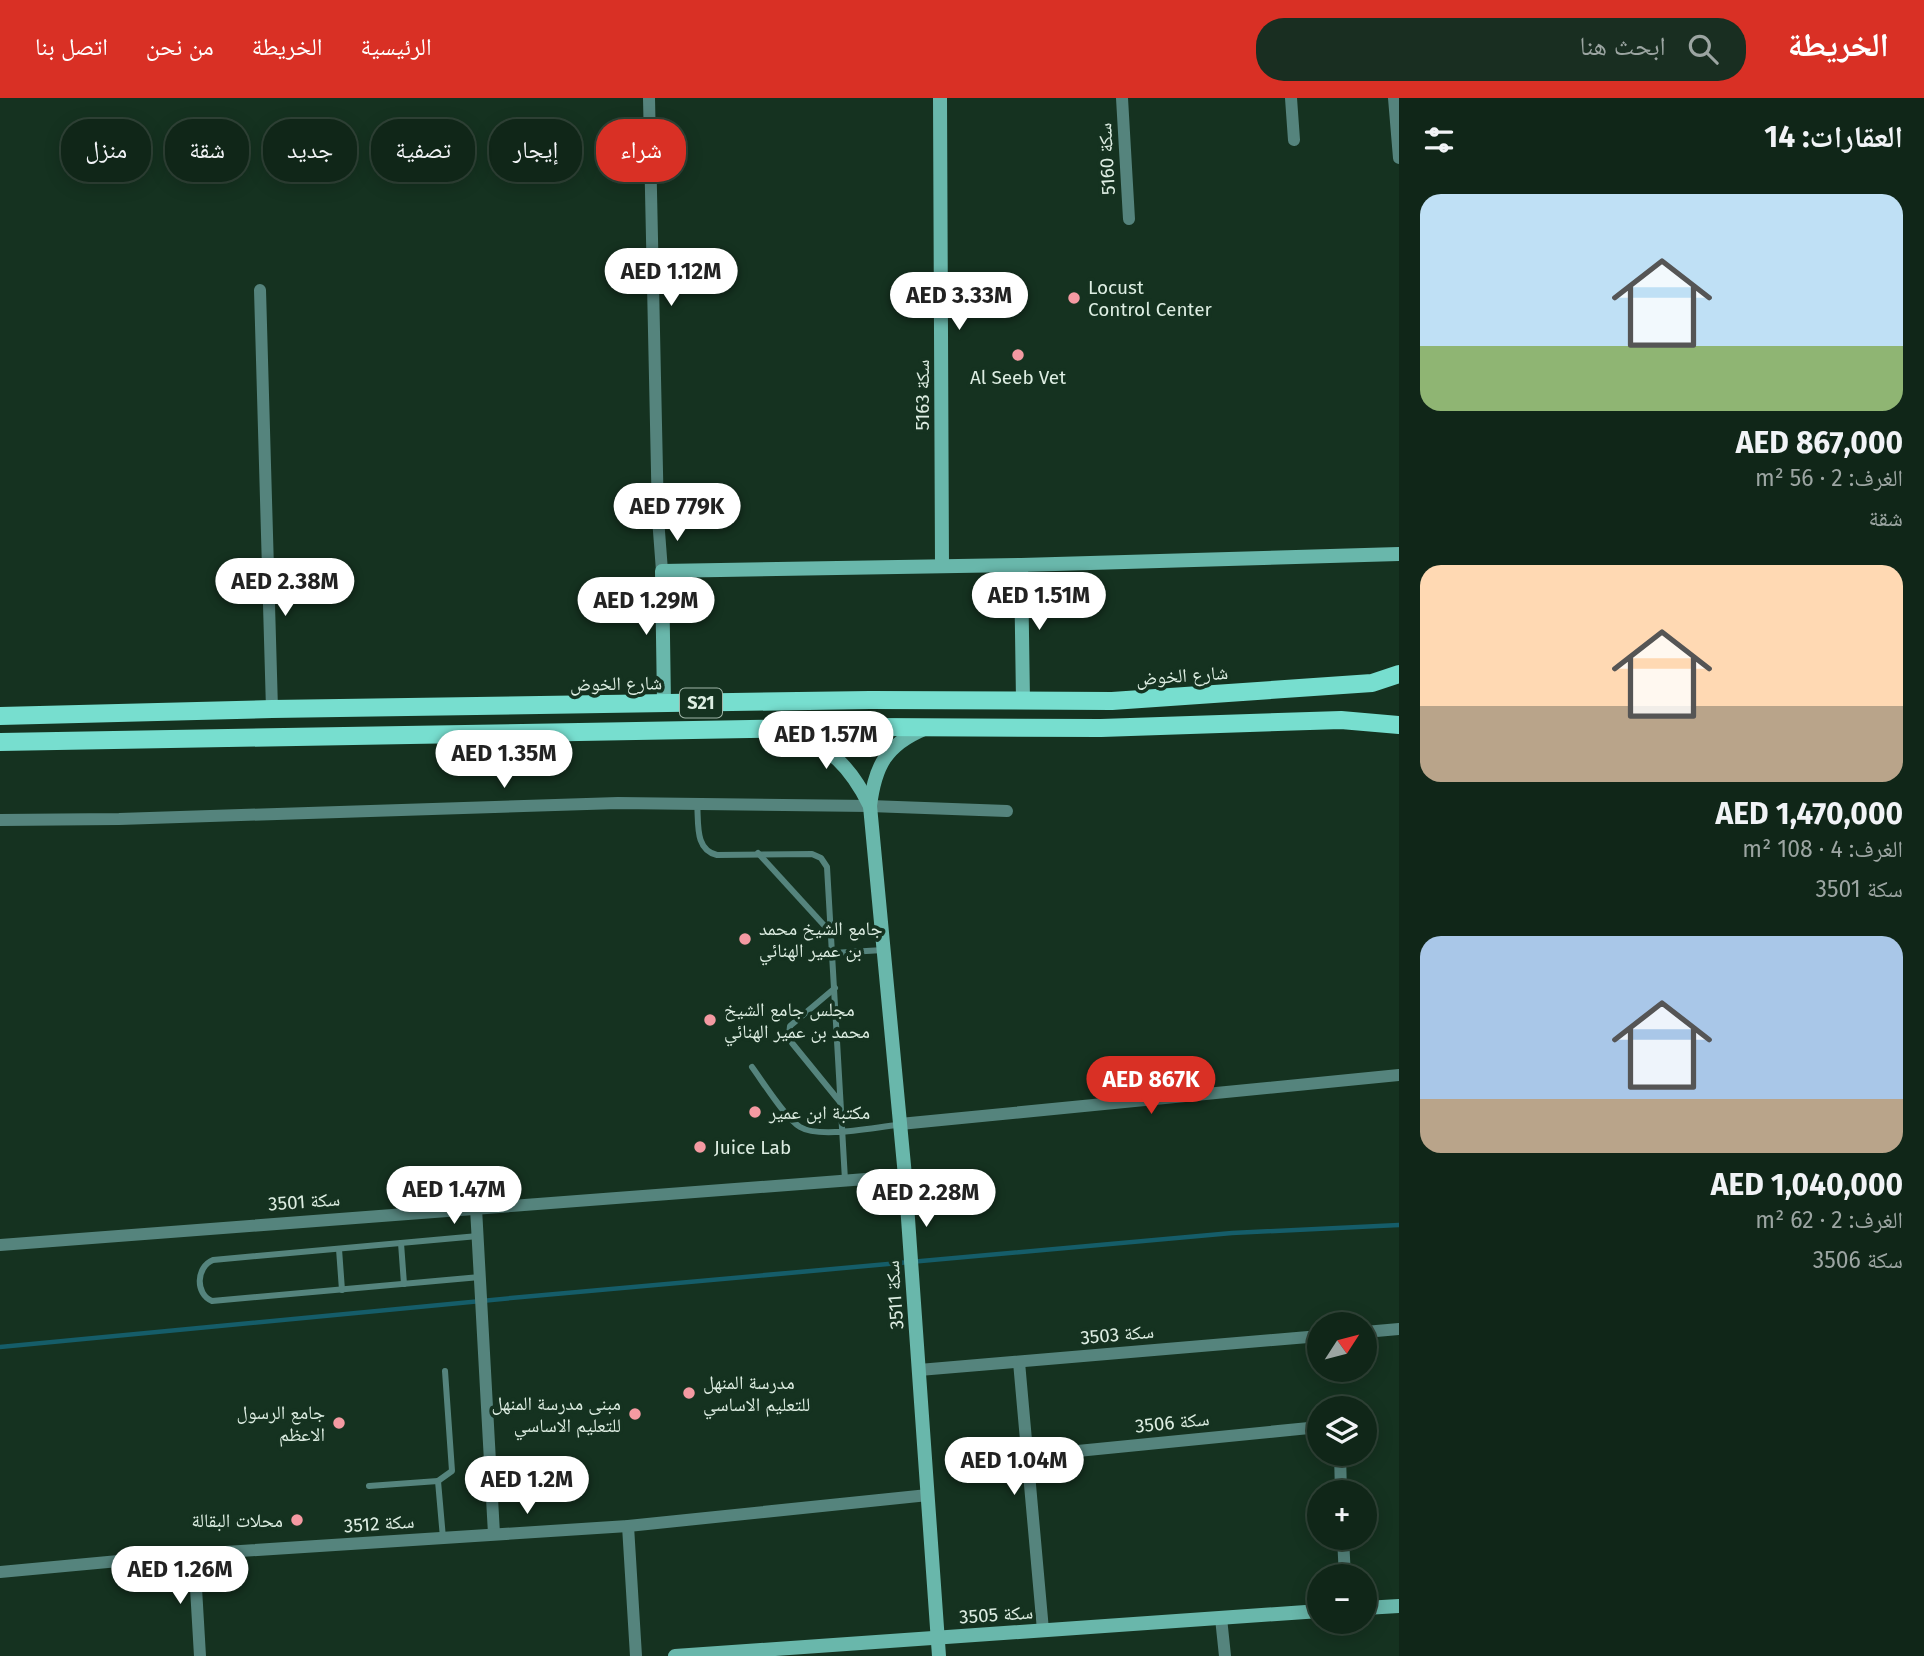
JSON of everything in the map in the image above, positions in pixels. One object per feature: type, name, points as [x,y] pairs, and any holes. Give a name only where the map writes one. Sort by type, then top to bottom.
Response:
[{"type":"main road","name":"شارع الخوض","points":[[0,716],[664,703],[1112,701],[1372,683],[1399,674]]},
{"type":"main road","name":"S21","points":[[0,742],[929,727],[1101,728],[1341,720],[1399,725]]},
{"type":"street","points":[[649,98],[664,703]]},
{"type":"street","name":"سكة 5163","points":[[940,98],[942,566]]},
{"type":"street","name":"سكة 5160","points":[[1122,98],[1129,219]]},
{"type":"street","points":[[1291,98],[1294,140]]},
{"type":"street","points":[[1394,98],[1399,158]]},
{"type":"street","points":[[260,290],[272,709]]},
{"type":"street","points":[[662,571],[1021,565],[1399,554]]},
{"type":"street","points":[[1021,565],[1023,701]]},
{"type":"street","points":[[870,806],[873,779],[885,756],[904,737],[929,727]]},
{"type":"street","points":[[789,730],[816,741],[838,758],[857,780],[870,806]]},
{"type":"street","points":[[0,820],[618,803],[870,806],[1007,811]]},
{"type":"street","name":"سكة 3511","points":[[870,806],[905,1176],[939,1656]]},
{"type":"street","points":[[900,1124],[1399,1075]]},
{"type":"street","name":"سكة 3501","points":[[0,1245],[905,1176]]},
{"type":"street","points":[[476,1208],[494,1534]]},
{"type":"street","points":[[1377,1331],[1399,1329]]},
{"type":"street","name":"سكة 3503","points":[[919,1370],[1307,1337]]},
{"type":"street","points":[[1019,1362],[1043,1630]]},
{"type":"street","name":"سكة 3506","points":[[1027,1456],[1307,1428]]},
{"type":"street","name":"سكة 3512","points":[[0,1572],[194,1554],[628,1526],[928,1495]]},
{"type":"street","points":[[628,1526],[636,1656]]},
{"type":"street","points":[[194,1554],[200,1656]]},
{"type":"street","points":[[1377,1607],[1399,1606]]},
{"type":"street","name":"سكة 3505","points":[[676,1656],[1307,1612]]},
{"type":"street","points":[[1221,1618],[1225,1656]]},
{"type":"lane","points":[[697,803],[700,840],[707,852],[717,855],[812,854],[821,858],[827,867],[845,1180]]},
{"type":"lane","points":[[758,853],[832,934]]},
{"type":"lane","points":[[833,953],[884,950]]},
{"type":"lane","points":[[835,988],[790,1026],[789,1035],[792,1043],[841,1102]]},
{"type":"lane","points":[[752,1067],[797,1125],[810,1131],[900,1124]]},
{"type":"lane","points":[[478,1236],[213,1260],[201,1270],[201,1291],[207,1299],[217,1301],[480,1277]]},
{"type":"lane","points":[[401,1243],[404,1284]]},
{"type":"lane","points":[[339,1249],[342,1290]]},
{"type":"lane","points":[[369,1486],[438,1481],[452,1471],[445,1371]]},
{"type":"lane","points":[[438,1481],[443,1538]]},
{"type":"waterway","points":[[0,1347],[1232,1233],[1399,1225]]},
{"type":"place","name":"Locust Control Center","points":[[1074,298]]},
{"type":"place","name":"Al Seeb Vet","points":[[1018,355]]},
{"type":"place","name":"جامع الشيخ محمد بن عمير الهنائي","points":[[745,939]]},
{"type":"place","name":"مجلس جامع الشيخ محمد بن عمير الهنائي","points":[[710,1020]]},
{"type":"place","name":"مكتبة ابن عمير","points":[[755,1112]]},
{"type":"place","name":"Juice Lab","points":[[700,1147]]},
{"type":"place","name":"مدرسة المنهل للتعليم الاساسي","points":[[689,1393]]},
{"type":"place","name":"مبنى مدرسة المنهل للتعليم الاساسي","points":[[635,1414]]},
{"type":"place","name":"جامع الرسول الاعظم","points":[[339,1423]]},
{"type":"place","name":"محلات البقالة","points":[[297,1520]]}]
